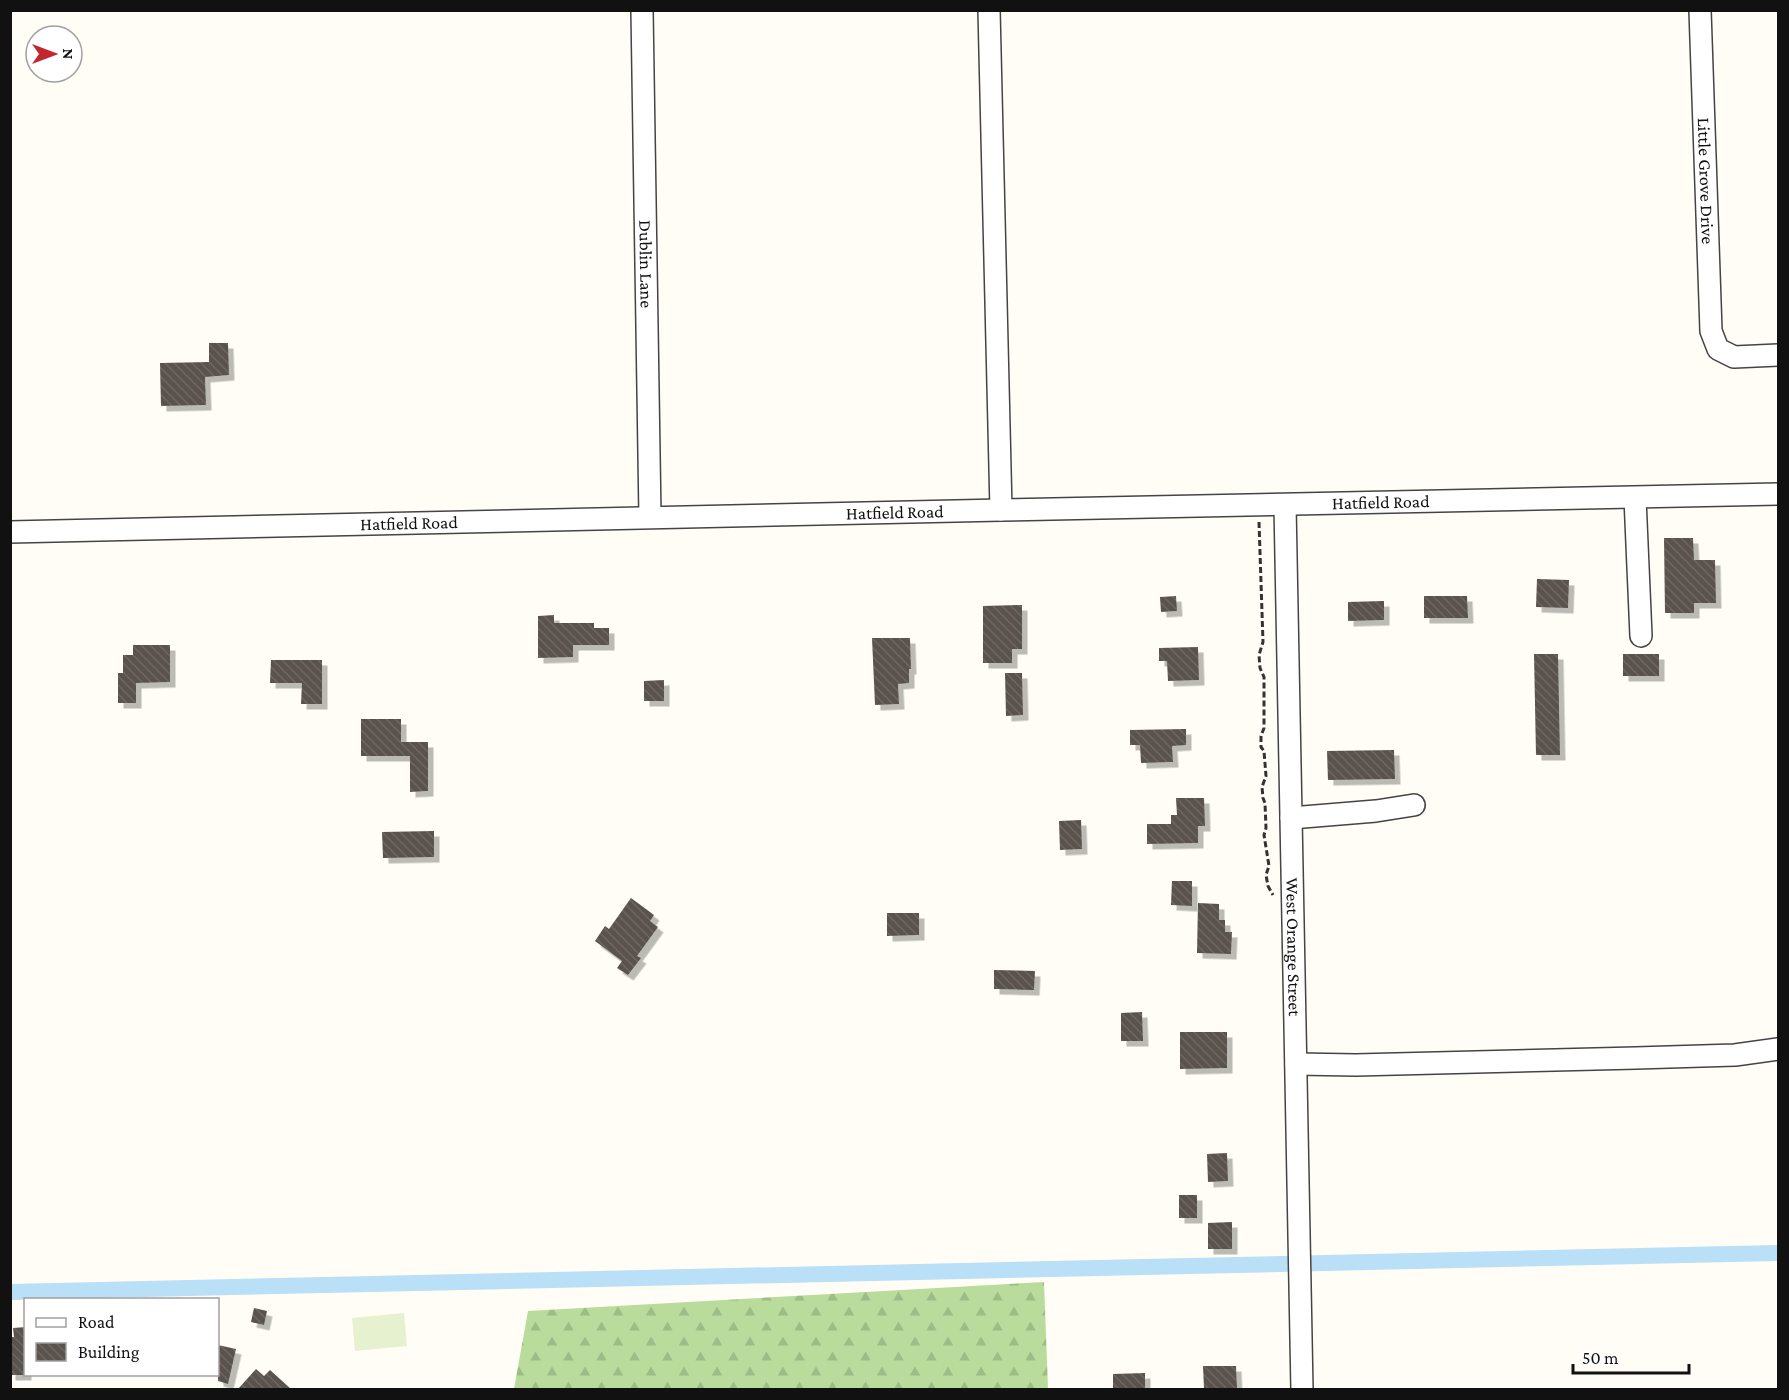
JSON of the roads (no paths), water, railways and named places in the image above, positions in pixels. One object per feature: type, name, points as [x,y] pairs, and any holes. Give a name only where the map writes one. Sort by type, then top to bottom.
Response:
[{"type":"street","name":"Dublin Lane","points":[[642,10],[650,517]]},
{"type":"street","points":[[989,10],[1000,510]]},
{"type":"street","name":"Little Grove Drive","points":[[1700,10],[1711,331],[1718,349],[1734,357],[1779,355]]},
{"type":"street","name":"Hatfield Road","points":[[10,532],[1779,495]]},
{"type":"street","points":[[1635,498],[1641,636]]},
{"type":"street","name":"West Orange Street","points":[[1285,505],[1302,1389]]},
{"type":"street","points":[[1291,818],[1376,811],[1414,805]]},
{"type":"street","points":[[1296,1064],[1356,1065],[1647,1058],[1735,1055],[1779,1049]]},
{"type":"waterway","points":[[10,1292],[1778,1253]]}]
